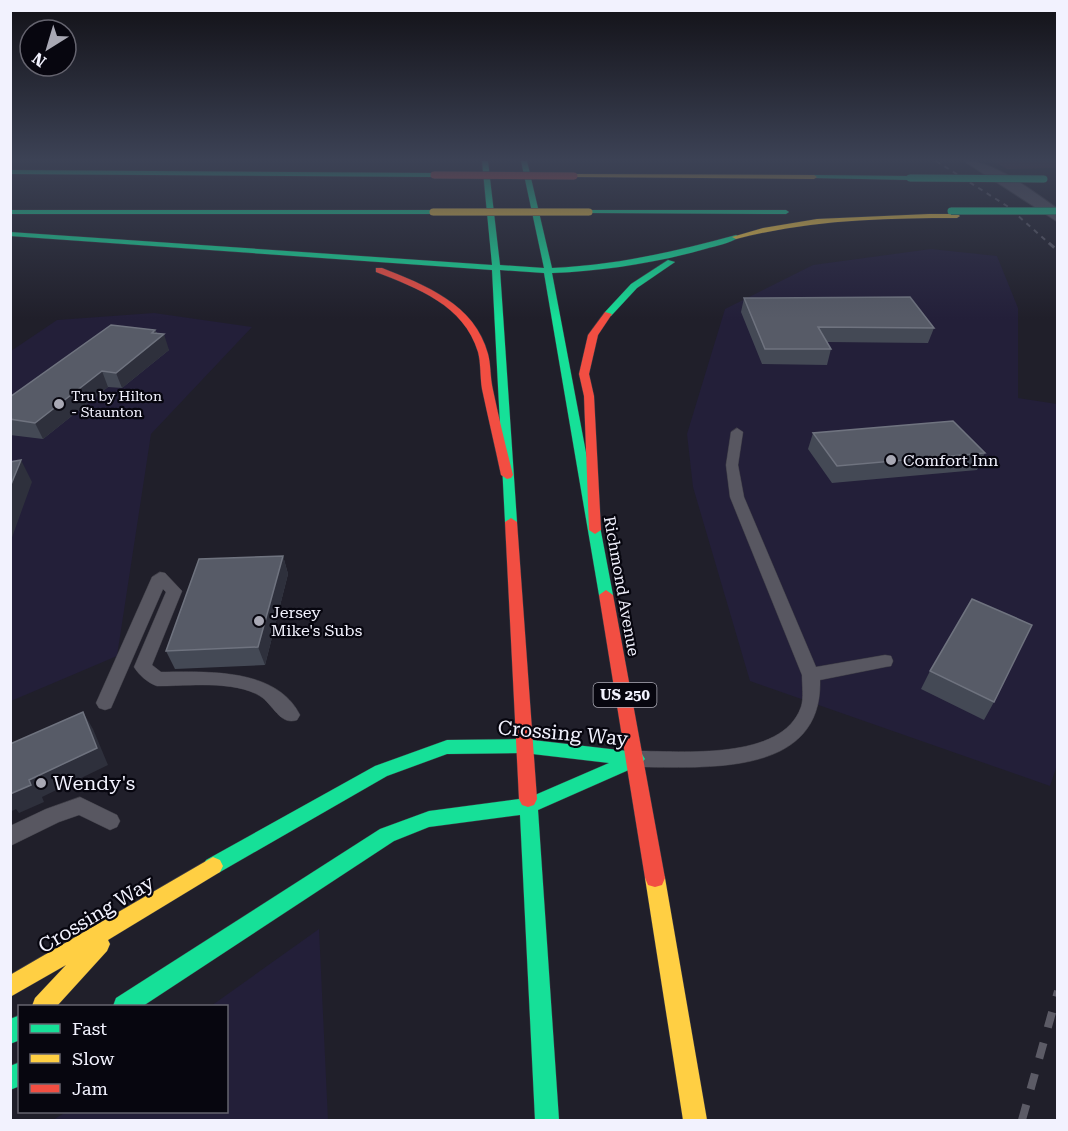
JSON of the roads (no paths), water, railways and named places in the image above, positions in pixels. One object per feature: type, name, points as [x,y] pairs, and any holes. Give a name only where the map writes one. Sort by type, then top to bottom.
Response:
[{"type":"main road","points":[[490,214],[496,269],[547,1120]]},
{"type":"main road","name":"US 250","points":[[535,214],[548,272]]},
{"type":"main road","points":[[914,214],[1058,214]]},
{"type":"main road","points":[[10,234],[548,272],[623,266],[689,253],[725,240],[795,225],[859,218],[954,214]]},
{"type":"main road","points":[[595,530],[589,396],[584,374],[593,335],[614,306],[634,286],[689,253]]},
{"type":"main road","points":[[306,256],[354,263],[388,273],[436,295],[464,317],[483,351],[484,375],[507,475]]},
{"type":"main road","name":"Richmond Avenue","points":[[548,272],[636,759],[695,1120]]},
{"type":"main road","name":"Crossing Way","points":[[10,987],[255,841],[381,771],[447,747],[524,746],[636,759]]},
{"type":"main road","name":"Crossing Way","points":[[126,1005],[387,834],[429,819],[528,806],[636,759]]},
{"type":"main road","points":[[45,1005],[119,922]]},
{"type":"lane","points":[[636,759],[727,757],[746,755],[775,746],[793,734],[807,714],[810,705],[811,675],[737,497],[732,465],[737,432]]},
{"type":"lane","points":[[105,703],[160,577],[174,591],[143,667],[158,680],[226,679],[266,691],[291,715]]},
{"type":"lane","points":[[811,675],[885,662]]},
{"type":"lane","points":[[10,837],[53,815],[80,806],[110,821]]},
{"type":"railway","points":[[1016,214],[1051,245]]},
{"type":"railway","points":[[1049,243],[1058,251]]},
{"type":"railway","points":[[1022,1120],[1058,991]]},
{"type":"place","name":"Tru by Hilton - Staunton","points":[[59,404]]},
{"type":"place","name":"Comfort Inn","points":[[891,460]]},
{"type":"place","name":"Jersey Mike's Subs","points":[[259,621]]},
{"type":"place","name":"Wendy's","points":[[41,783]]}]
